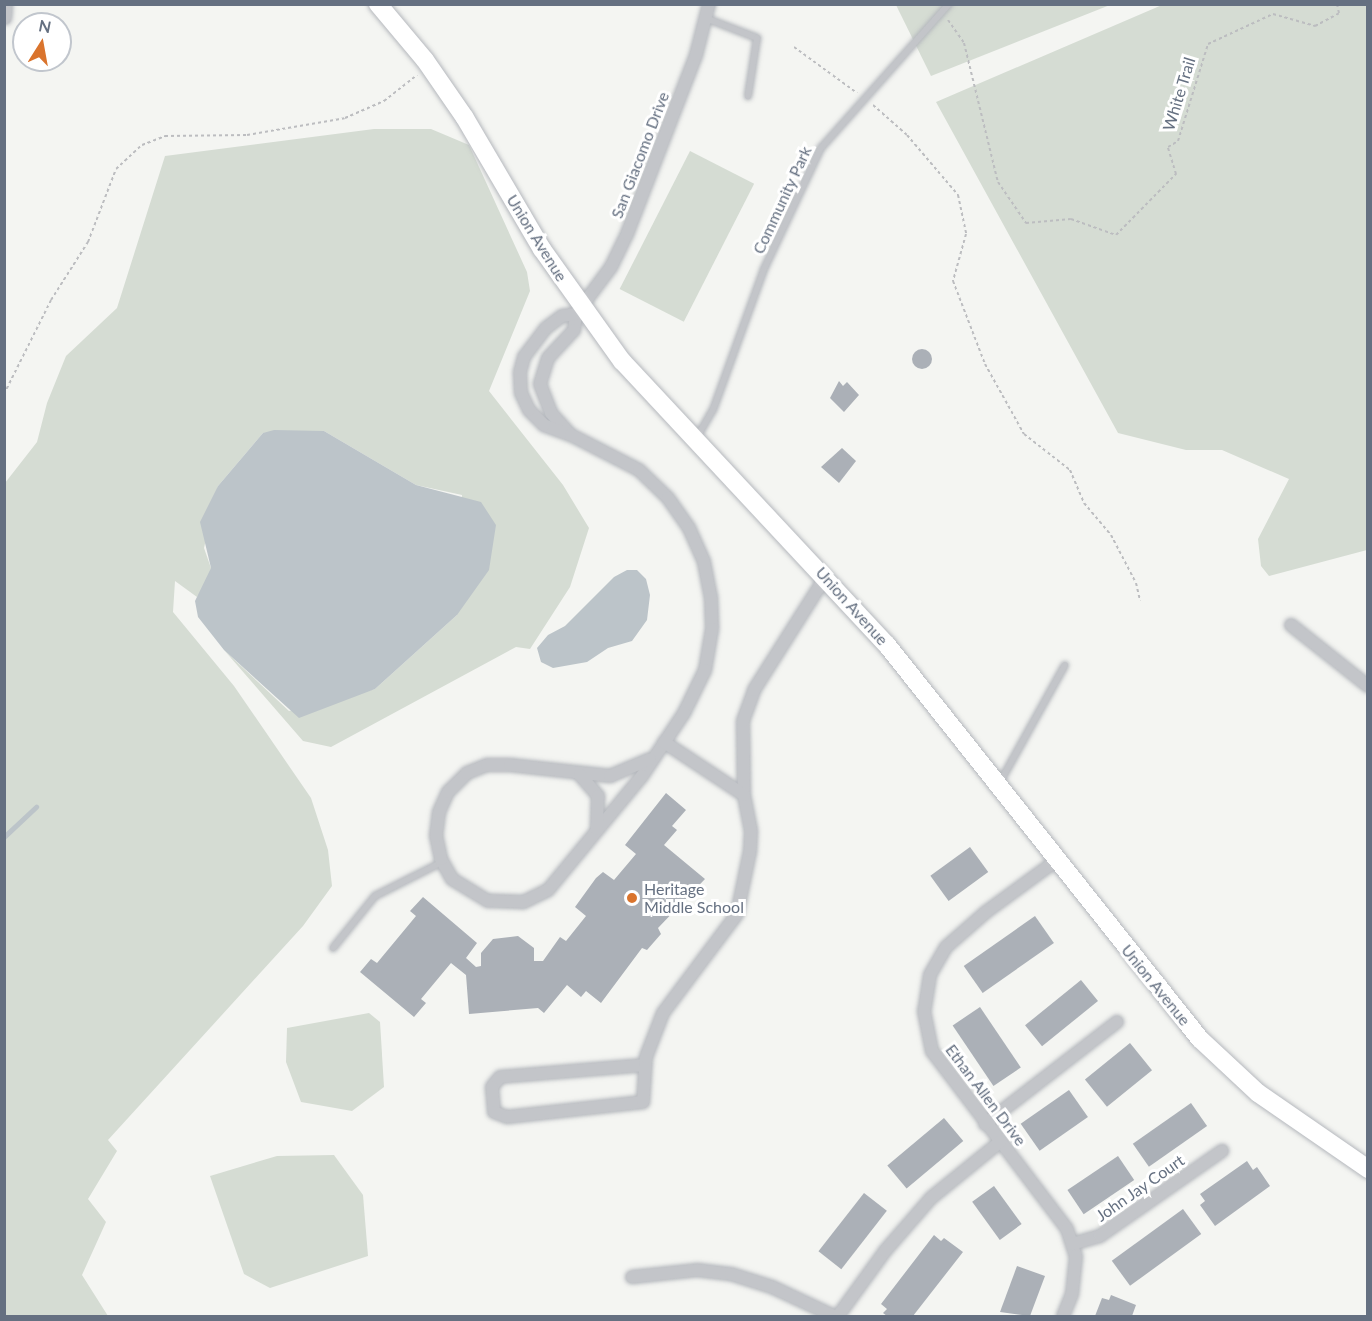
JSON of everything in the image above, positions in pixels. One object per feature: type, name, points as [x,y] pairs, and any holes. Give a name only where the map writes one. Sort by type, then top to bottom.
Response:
[{"type":"street","points":[[5,18],[6,4]]},
{"type":"street","name":"Union Avenue","points":[[378,4],[429,66],[579,312],[695,442],[826,576],[886,645],[1200,1039],[1258,1093],[1368,1169]]},
{"type":"street","name":"San Giacomo Drive","points":[[571,435],[550,413],[540,384],[548,358],[574,330],[579,312],[611,267],[627,234],[708,19],[709,4]]},
{"type":"street","points":[[579,312],[562,316],[546,328],[524,357],[520,372],[521,393],[529,410],[544,425],[621,458],[656,484],[680,512],[704,562],[712,613],[705,670],[698,689],[664,742],[650,759],[642,776],[548,890],[523,902],[488,902],[469,893],[452,879],[442,862],[436,836],[439,812],[448,792],[467,773],[487,765],[510,765],[580,775],[610,776],[650,759]]},
{"type":"street","points":[[645,1065],[500,1077],[492,1088],[494,1112],[507,1117],[638,1104],[644,1095],[645,1065],[663,1012],[725,934],[742,901],[751,831],[744,795],[743,721],[754,690],[826,576]]},
{"type":"street","points":[[1291,625],[1368,686]]},
{"type":"street","points":[[664,742],[744,795]]},
{"type":"street","points":[[580,775],[598,796],[597,830]]},
{"type":"street","name":"Ethan Allen Drive","points":[[1057,860],[986,912],[946,947],[924,995],[932,1051],[985,1124],[1050,1204],[1072,1244],[1076,1256],[1072,1294],[1063,1317]]},
{"type":"street","points":[[985,1124],[1117,1022]]},
{"type":"street","points":[[838,1317],[885,1251],[931,1198],[1000,1142]]},
{"type":"street","name":"John Jay Court","points":[[1072,1244],[1100,1236],[1222,1151]]},
{"type":"street","points":[[632,1277],[697,1270],[730,1274],[772,1287],[834,1317]]},
{"type":"lane","name":"Community Park","points":[[695,442],[713,410],[764,269],[800,187],[821,148],[863,97],[949,4]]},
{"type":"lane","points":[[708,19],[757,38],[748,96]]},
{"type":"lane","points":[[999,784],[1065,665]]},
{"type":"lane","points":[[333,948],[375,896],[442,862]]},
{"type":"path","name":"White Trail","points":[[942,11],[964,43],[998,182],[1026,224],[1071,219],[1116,235],[1176,174],[1168,147],[1178,141],[1208,44],[1273,14],[1315,26],[1339,13],[1337,4]]},
{"type":"path","points":[[794,47],[863,97],[907,135],[958,195],[966,234],[953,281],[980,354],[1014,421],[1024,434],[1070,470],[1084,503],[1111,534],[1136,584],[1140,601]]},
{"type":"path","points":[[4,394],[51,300],[88,242],[116,169],[142,145],[165,136],[247,135],[345,118],[384,101],[429,66]]},
{"type":"shaded area","points":[[896,5],[1110,5],[931,76]]},
{"type":"shaded area","points":[[1162,5],[1367,5],[1367,550],[1269,576],[1261,566],[1258,539],[1289,479],[1222,450],[1186,450],[1118,433],[936,102]]},
{"type":"shaded area","points":[[374,129],[431,129],[469,145],[527,272],[530,291],[489,391],[563,485],[589,528],[570,587],[530,649],[516,647],[331,747],[303,741],[224,650],[289,711],[375,689],[457,615],[462,495],[416,485],[324,431],[263,433],[218,486],[204,548],[211,568],[209,579],[197,597],[175,581],[173,612],[234,686],[311,798],[328,850],[332,886],[303,926],[108,1140],[117,1151],[88,1199],[106,1222],[82,1275],[108,1316],[5,1316],[5,483],[37,442],[47,403],[66,356],[117,308],[165,156]]},
{"type":"shaded area","points":[[690,151],[754,184],[684,322],[620,289]]},
{"type":"shaded area","points":[[274,430],[324,431],[416,485],[481,502],[496,525],[489,570],[457,615],[375,689],[299,718],[224,650],[198,617],[195,601],[211,568],[200,522],[218,486],[263,433]]},
{"type":"shaded area","points":[[627,570],[637,570],[646,579],[650,595],[647,620],[632,641],[608,648],[587,662],[553,668],[541,662],[537,648],[548,635],[565,626],[614,577]]},
{"type":"shaded area","points":[[369,1013],[380,1022],[384,1087],[352,1111],[301,1102],[286,1062],[287,1028]]},
{"type":"shaded area","points":[[334,1155],[363,1195],[368,1256],[270,1288],[244,1274],[210,1176],[277,1156]]},
{"type":"building","points":[[918,349],[926,349],[932,355],[932,363],[926,369],[918,369],[912,363],[912,355]]},
{"type":"building","points":[[839,381],[843,386],[847,382],[859,395],[844,412],[830,398]]},
{"type":"building","points":[[842,448],[856,461],[839,483],[821,467]]},
{"type":"building","points":[[666,793],[686,810],[672,826],[677,830],[664,845],[705,879],[658,928],[661,934],[647,950],[642,948],[601,1003],[586,991],[581,997],[567,985],[544,1013],[538,1008],[469,1014],[466,975],[451,963],[421,999],[426,1003],[414,1017],[360,972],[371,959],[377,963],[416,916],[410,911],[423,897],[477,943],[466,958],[476,967],[481,966],[481,953],[493,939],[518,936],[534,948],[534,961],[543,961],[560,937],[566,941],[586,916],[575,907],[596,878],[603,872],[614,880],[636,854],[625,845]]},
{"type":"building","points":[[970,847],[988,872],[949,901],[930,876]]},
{"type":"building","points":[[1035,916],[1054,943],[983,993],[964,966]]},
{"type":"building","points":[[1081,980],[1098,1001],[1042,1046],[1025,1025]]},
{"type":"building","points":[[980,1007],[1021,1068],[993,1086],[953,1025]]},
{"type":"building","points":[[1130,1043],[1152,1070],[1107,1107],[1085,1080]]},
{"type":"building","points":[[1069,1090],[1088,1117],[1040,1151],[1021,1124]]},
{"type":"building","points":[[1191,1103],[1207,1126],[1149,1167],[1133,1144]]},
{"type":"building","points":[[944,1118],[963,1141],[907,1189],[887,1166]]},
{"type":"building","points":[[1118,1156],[1134,1180],[1084,1214],[1067,1190]]},
{"type":"building","points":[[1247,1161],[1253,1170],[1257,1167],[1270,1186],[1215,1226],[1200,1205],[1205,1201],[1200,1194]]},
{"type":"building","points":[[994,1186],[1022,1224],[1000,1240],[972,1202]]},
{"type":"building","points":[[864,1193],[887,1211],[841,1269],[818,1251]]},
{"type":"building","points":[[1183,1209],[1201,1234],[1130,1286],[1112,1261]]},
{"type":"building","points":[[934,1235],[941,1241],[944,1238],[963,1252],[913,1316],[887,1316],[883,1313],[887,1309],[881,1304]]},
{"type":"building","points":[[1017,1266],[1045,1276],[1030,1316],[1000,1312]]},
{"type":"building","points":[[1111,1295],[1136,1305],[1132,1316],[1095,1316],[1102,1298],[1109,1300]]},
{"type":"waterway","points":[[4,837],[36,807]]},
{"type":"place","name":"Heritage Middle School","points":[[632,898]]}]
